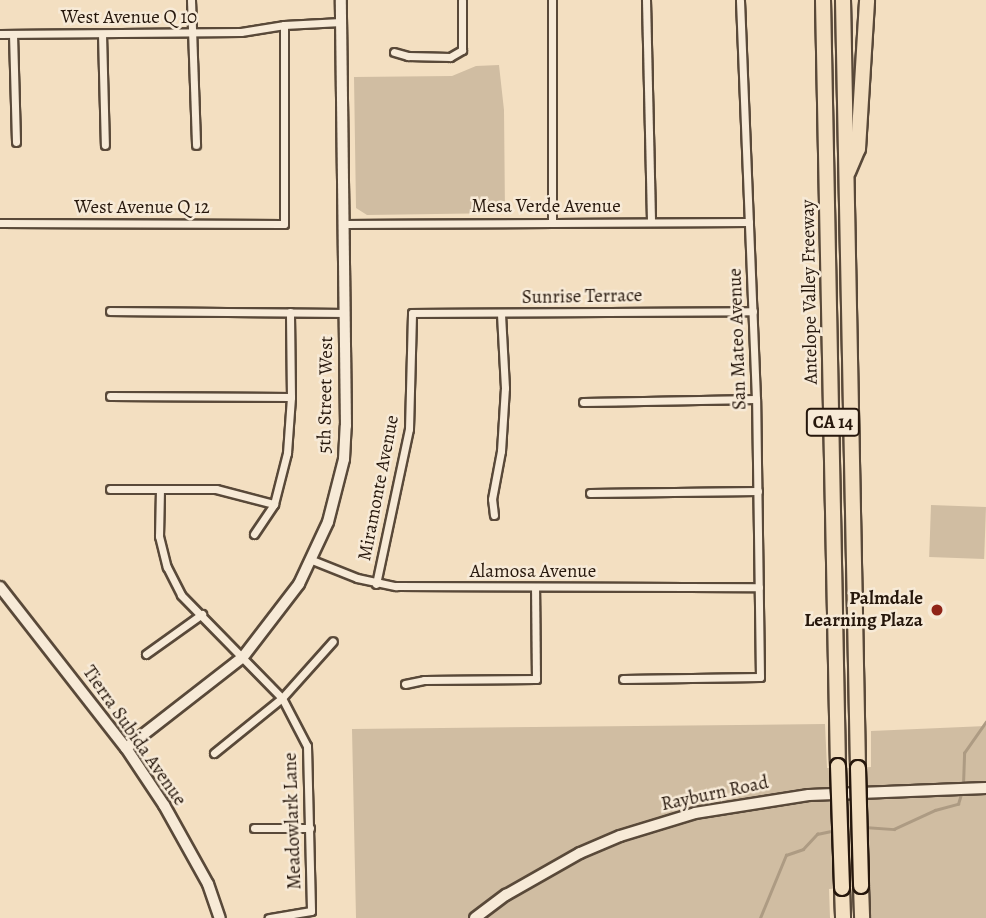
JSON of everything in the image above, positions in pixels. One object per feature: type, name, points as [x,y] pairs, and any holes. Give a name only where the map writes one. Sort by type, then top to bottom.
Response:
[{"type":"highway","points":[[814,0],[816,50],[824,78]]},
{"type":"highway","name":"Antelope Valley Freeway","points":[[823,0],[843,918]]},
{"type":"highway","name":"Antelope Valley Freeway","points":[[843,0],[862,918]]},
{"type":"highway","points":[[846,176],[858,149],[867,0]]},
{"type":"street","points":[[191,0],[196,145]]},
{"type":"street","name":"5th Street West","points":[[126,748],[243,657],[283,607],[312,560],[328,522],[344,459],[347,406],[341,0]]},
{"type":"street","points":[[394,52],[408,56],[450,57],[462,50],[462,0]]},
{"type":"street","points":[[552,0],[552,222]]},
{"type":"street","points":[[646,0],[650,222]]},
{"type":"street","name":"San Mateo Avenue","points":[[623,679],[761,677],[756,399],[740,0]]},
{"type":"street","name":"West Avenue Q 10","points":[[0,34],[241,32],[284,25],[341,22]]},
{"type":"street","name":"West Avenue Q 12","points":[[0,223],[284,224],[284,25]]},
{"type":"street","points":[[13,34],[16,142]]},
{"type":"street","points":[[102,34],[105,145]]},
{"type":"street","name":"Mesa Verde Avenue","points":[[344,224],[749,222]]},
{"type":"street","points":[[110,311],[344,313]]},
{"type":"street","name":"Sunrise Terrace","points":[[412,313],[753,311]]},
{"type":"street","points":[[254,534],[274,504],[287,453],[291,397],[290,312]]},
{"type":"street","name":"Miramonte Avenue","points":[[376,584],[409,429],[412,313]]},
{"type":"street","points":[[494,515],[492,499],[501,451],[505,388],[501,314]]},
{"type":"street","points":[[110,396],[291,397]]},
{"type":"street","points":[[583,402],[756,399]]},
{"type":"street","points":[[110,489],[216,489],[274,504]]},
{"type":"street","name":"Meadowlark Lane","points":[[160,489],[159,536],[167,567],[181,595],[282,698],[307,746],[311,911],[269,918]]},
{"type":"street","points":[[590,493],[758,491]]},
{"type":"street","name":"Alamosa Avenue","points":[[312,560],[376,584],[535,588],[760,587]]},
{"type":"street","name":"Tierra Subida Avenue","points":[[0,587],[126,748],[189,849],[208,884],[220,918]]},
{"type":"street","points":[[405,684],[424,680],[536,678],[535,588]]},
{"type":"street","points":[[146,654],[202,614]]},
{"type":"street","points":[[214,753],[282,698],[333,640]]},
{"type":"street","name":"Rayburn Road","points":[[475,918],[506,895],[580,853],[620,836],[695,813],[809,795],[986,788]]},
{"type":"street","points":[[254,828],[310,828]]},
{"type":"shaded area","points":[[499,65],[504,110],[505,213],[367,215],[356,208],[354,77],[452,76],[476,66]]},
{"type":"shaded area","points":[[931,505],[986,507],[984,559],[929,557]]},
{"type":"shaded area","points":[[825,724],[827,768],[871,767],[871,731],[986,726],[986,918],[871,918],[870,887],[861,886],[829,889],[830,918],[356,918],[352,729]]},
{"type":"waterway","points":[[963,785],[964,753],[986,722]]},
{"type":"waterway","points":[[864,827],[894,829],[935,810],[958,804],[962,791]]},
{"type":"waterway","points":[[760,918],[786,855],[803,849],[817,834],[836,830]]},
{"type":"place","name":"Palmdale Learning Plaza","points":[[937,610]]}]
